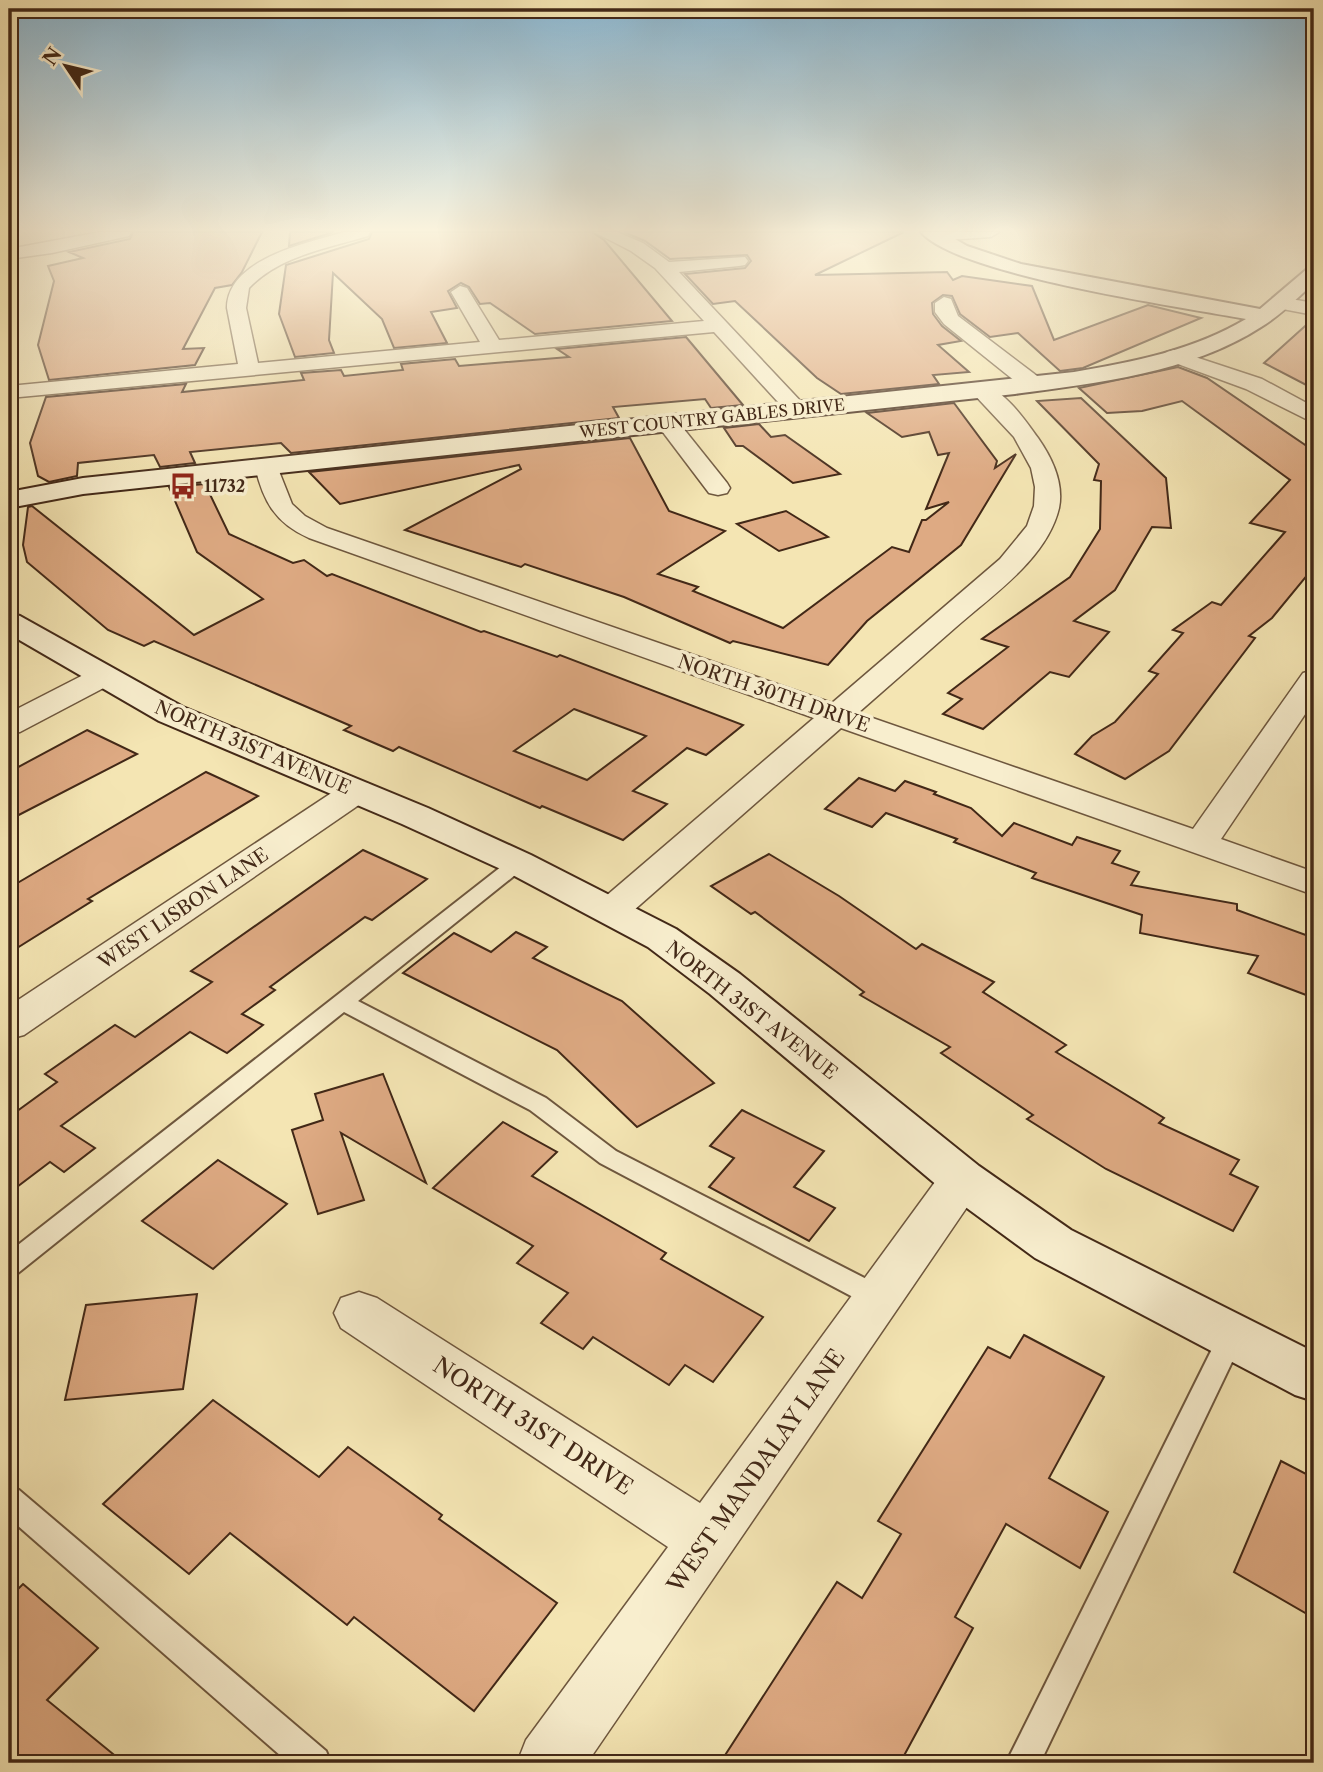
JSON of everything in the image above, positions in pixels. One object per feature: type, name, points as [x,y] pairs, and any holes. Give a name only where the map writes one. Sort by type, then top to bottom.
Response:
[{"type":"street","points":[[237,315],[249,369]]},
{"type":"street","points":[[474,315],[493,347]]},
{"type":"street","points":[[708,315],[797,409]]},
{"type":"street","points":[[947,315],[1033,384]]},
{"type":"street","name":"WEST COUNTRY GABLES DRIVE","points":[[9,500],[83,486],[1033,384],[1091,375],[1174,356],[1225,337],[1262,315]]},
{"type":"street","points":[[9,391],[719,326]]},
{"type":"street","points":[[1174,356],[1254,384],[1314,416]]},
{"type":"street","points":[[612,910],[1010,565],[1027,546],[1041,523],[1047,487],[1040,461],[1026,434],[981,390]]},
{"type":"street","points":[[667,423],[718,488]]},
{"type":"street","name":"NORTH 30TH DRIVE","points":[[267,466],[276,502],[281,510],[302,526],[1314,884]]},
{"type":"street","name":"WEST COUNTRY GABLES DRIVE","points":[[9,486],[83,486]]},
{"type":"street","name":"NORTH 31ST AVENUE","points":[[9,622],[171,714],[519,863],[612,910],[662,939],[725,984],[962,1179],[1053,1244],[1314,1378]]},
{"type":"street","points":[[9,725],[104,676]]},
{"type":"street","points":[[1200,844],[1314,679]]},
{"type":"street","name":"WEST LISBON LANE","points":[[9,1025],[357,792]]},
{"type":"street","name":"WEST MANDALAY LANE","points":[[549,1763],[962,1179]]},
{"type":"street","name":"NORTH 31ST DRIVE","points":[[359,1312],[707,1540]]},
{"type":"lane","points":[[9,1266],[519,863]]},
{"type":"lane","points":[[345,1003],[538,1104],[607,1157],[878,1298]]},
{"type":"lane","points":[[1023,1763],[1231,1336]]},
{"type":"lane","points":[[9,1500],[314,1763]]},
{"type":"building","points":[[46,315],[201,315],[183,349],[204,348],[195,365],[49,380],[38,345]]},
{"type":"building","points":[[279,315],[331,315],[329,340],[334,353],[295,357]]},
{"type":"building","points":[[377,315],[432,315],[447,343],[394,348],[382,319]]},
{"type":"building","points":[[507,315],[667,315],[672,321],[535,334]]},
{"type":"building","points":[[750,315],[934,315],[942,326],[961,341],[938,345],[969,372],[933,375],[939,384],[841,394],[817,378]]},
{"type":"building","points":[[961,315],[1044,315],[1054,340],[1122,315],[1188,315],[1201,318],[1083,368],[1060,371],[1018,333],[990,337]]},
{"type":"building","points":[[1314,318],[1314,389],[1264,363]]},
{"type":"building","points":[[686,337],[743,405],[711,408],[705,399],[613,407],[619,418],[291,453],[281,443],[190,452],[195,463],[160,467],[154,455],[78,463],[77,476],[49,482],[38,476],[30,443],[46,397],[186,384],[182,392],[304,380],[301,373],[341,370],[344,376],[403,370],[401,364],[455,359],[459,366],[569,357],[557,349]]},
{"type":"building","points":[[1178,367],[1207,378],[1314,451],[1314,567],[1272,618],[1249,636],[1255,638],[1169,751],[1125,779],[1075,754],[1092,736],[1115,722],[1158,674],[1149,671],[1183,633],[1173,630],[1212,602],[1221,605],[1285,532],[1250,523],[1290,480],[1182,401],[1142,411],[1107,413],[1079,388]]},
{"type":"building","points":[[1081,398],[1166,478],[1171,528],[1152,527],[1115,590],[1074,621],[1109,632],[1069,677],[1050,672],[983,729],[943,714],[962,699],[948,693],[1008,647],[982,639],[1070,577],[1100,529],[1101,481],[1094,480],[1099,464],[1037,401]]},
{"type":"building","points":[[954,403],[997,461],[995,468],[1016,454],[961,545],[867,621],[828,665],[733,641],[730,643],[624,597],[525,564],[521,567],[405,530],[521,469],[519,465],[340,504],[309,472],[630,438],[669,511],[725,531],[658,574],[698,587],[693,591],[783,628],[892,547],[909,552],[922,520],[926,520],[949,502],[926,509],[949,453],[938,455],[929,432],[902,437],[867,413]]},
{"type":"building","points":[[759,424],[771,437],[785,435],[840,474],[793,483],[743,446],[736,446],[724,428]]},
{"type":"building","points":[[205,484],[229,534],[293,563],[304,560],[327,576],[332,574],[481,632],[557,657],[560,655],[743,725],[706,755],[687,748],[633,791],[667,804],[623,840],[542,806],[540,808],[399,747],[393,751],[344,730],[351,726],[154,641],[144,646],[108,630],[27,562],[23,545],[28,507],[32,506],[194,635],[263,599],[197,552],[169,487]],"holes":[[[574,709],[646,736],[587,780],[514,751]]]},
{"type":"building","points":[[786,511],[828,537],[779,551],[737,524]]},
{"type":"building","points":[[87,730],[137,754],[9,820],[9,772]]},
{"type":"building","points":[[206,772],[258,796],[88,899],[92,901],[9,953],[9,888]]},
{"type":"building","points":[[859,778],[895,791],[905,781],[936,792],[934,794],[971,808],[1002,836],[1014,823],[1072,845],[1077,837],[1120,851],[1112,863],[1139,872],[1131,885],[1237,904],[1237,910],[1314,938],[1314,998],[1248,973],[1258,956],[1140,933],[1142,915],[1032,878],[1036,873],[954,842],[957,839],[886,813],[872,827],[825,809]]},
{"type":"building","points":[[363,850],[427,879],[372,920],[365,917],[270,987],[275,990],[242,1014],[263,1025],[227,1053],[190,1032],[61,1126],[95,1148],[64,1172],[50,1162],[9,1193],[9,1117],[57,1082],[45,1074],[115,1025],[135,1037],[212,982],[191,971]]},
{"type":"building","points":[[769,854],[839,896],[916,949],[922,944],[994,982],[983,992],[1066,1045],[1056,1052],[1164,1118],[1159,1123],[1239,1160],[1230,1174],[1258,1187],[1233,1231],[1106,1169],[1027,1119],[1033,1115],[941,1053],[950,1047],[860,995],[864,992],[755,912],[751,914],[711,886]]},
{"type":"building","points":[[516,932],[547,947],[533,958],[622,1001],[714,1083],[637,1127],[557,1050],[403,973],[454,933],[491,952]]},
{"type":"building","points":[[383,1074],[426,1183],[341,1133],[364,1200],[318,1214],[292,1130],[323,1120],[315,1094]]},
{"type":"building","points":[[742,1110],[824,1151],[794,1187],[835,1208],[809,1241],[709,1187],[734,1158],[710,1146]]},
{"type":"building","points":[[503,1122],[557,1152],[532,1176],[666,1253],[661,1259],[763,1317],[713,1382],[685,1365],[669,1385],[593,1337],[583,1349],[541,1323],[568,1293],[517,1263],[533,1246],[433,1188]]},
{"type":"building","points":[[218,1160],[287,1204],[213,1269],[142,1221]]},
{"type":"building","points":[[197,1294],[183,1389],[65,1400],[86,1305]]},
{"type":"building","points":[[1024,1335],[1104,1377],[1049,1478],[1108,1512],[1080,1568],[1006,1524],[955,1617],[973,1628],[900,1763],[720,1763],[837,1582],[862,1598],[901,1534],[878,1521],[988,1347],[1010,1358]]},
{"type":"building","points":[[213,1400],[319,1477],[348,1447],[442,1515],[439,1519],[557,1603],[474,1711],[354,1617],[347,1625],[230,1533],[189,1574],[103,1504]]},
{"type":"building","points":[[1281,1461],[1314,1478],[1314,1618],[1234,1572]]},
{"type":"building","points":[[23,1584],[98,1648],[47,1700],[124,1763],[9,1763],[9,1598]]},
{"type":"place","name":"11732","points":[[183,486]]}]
